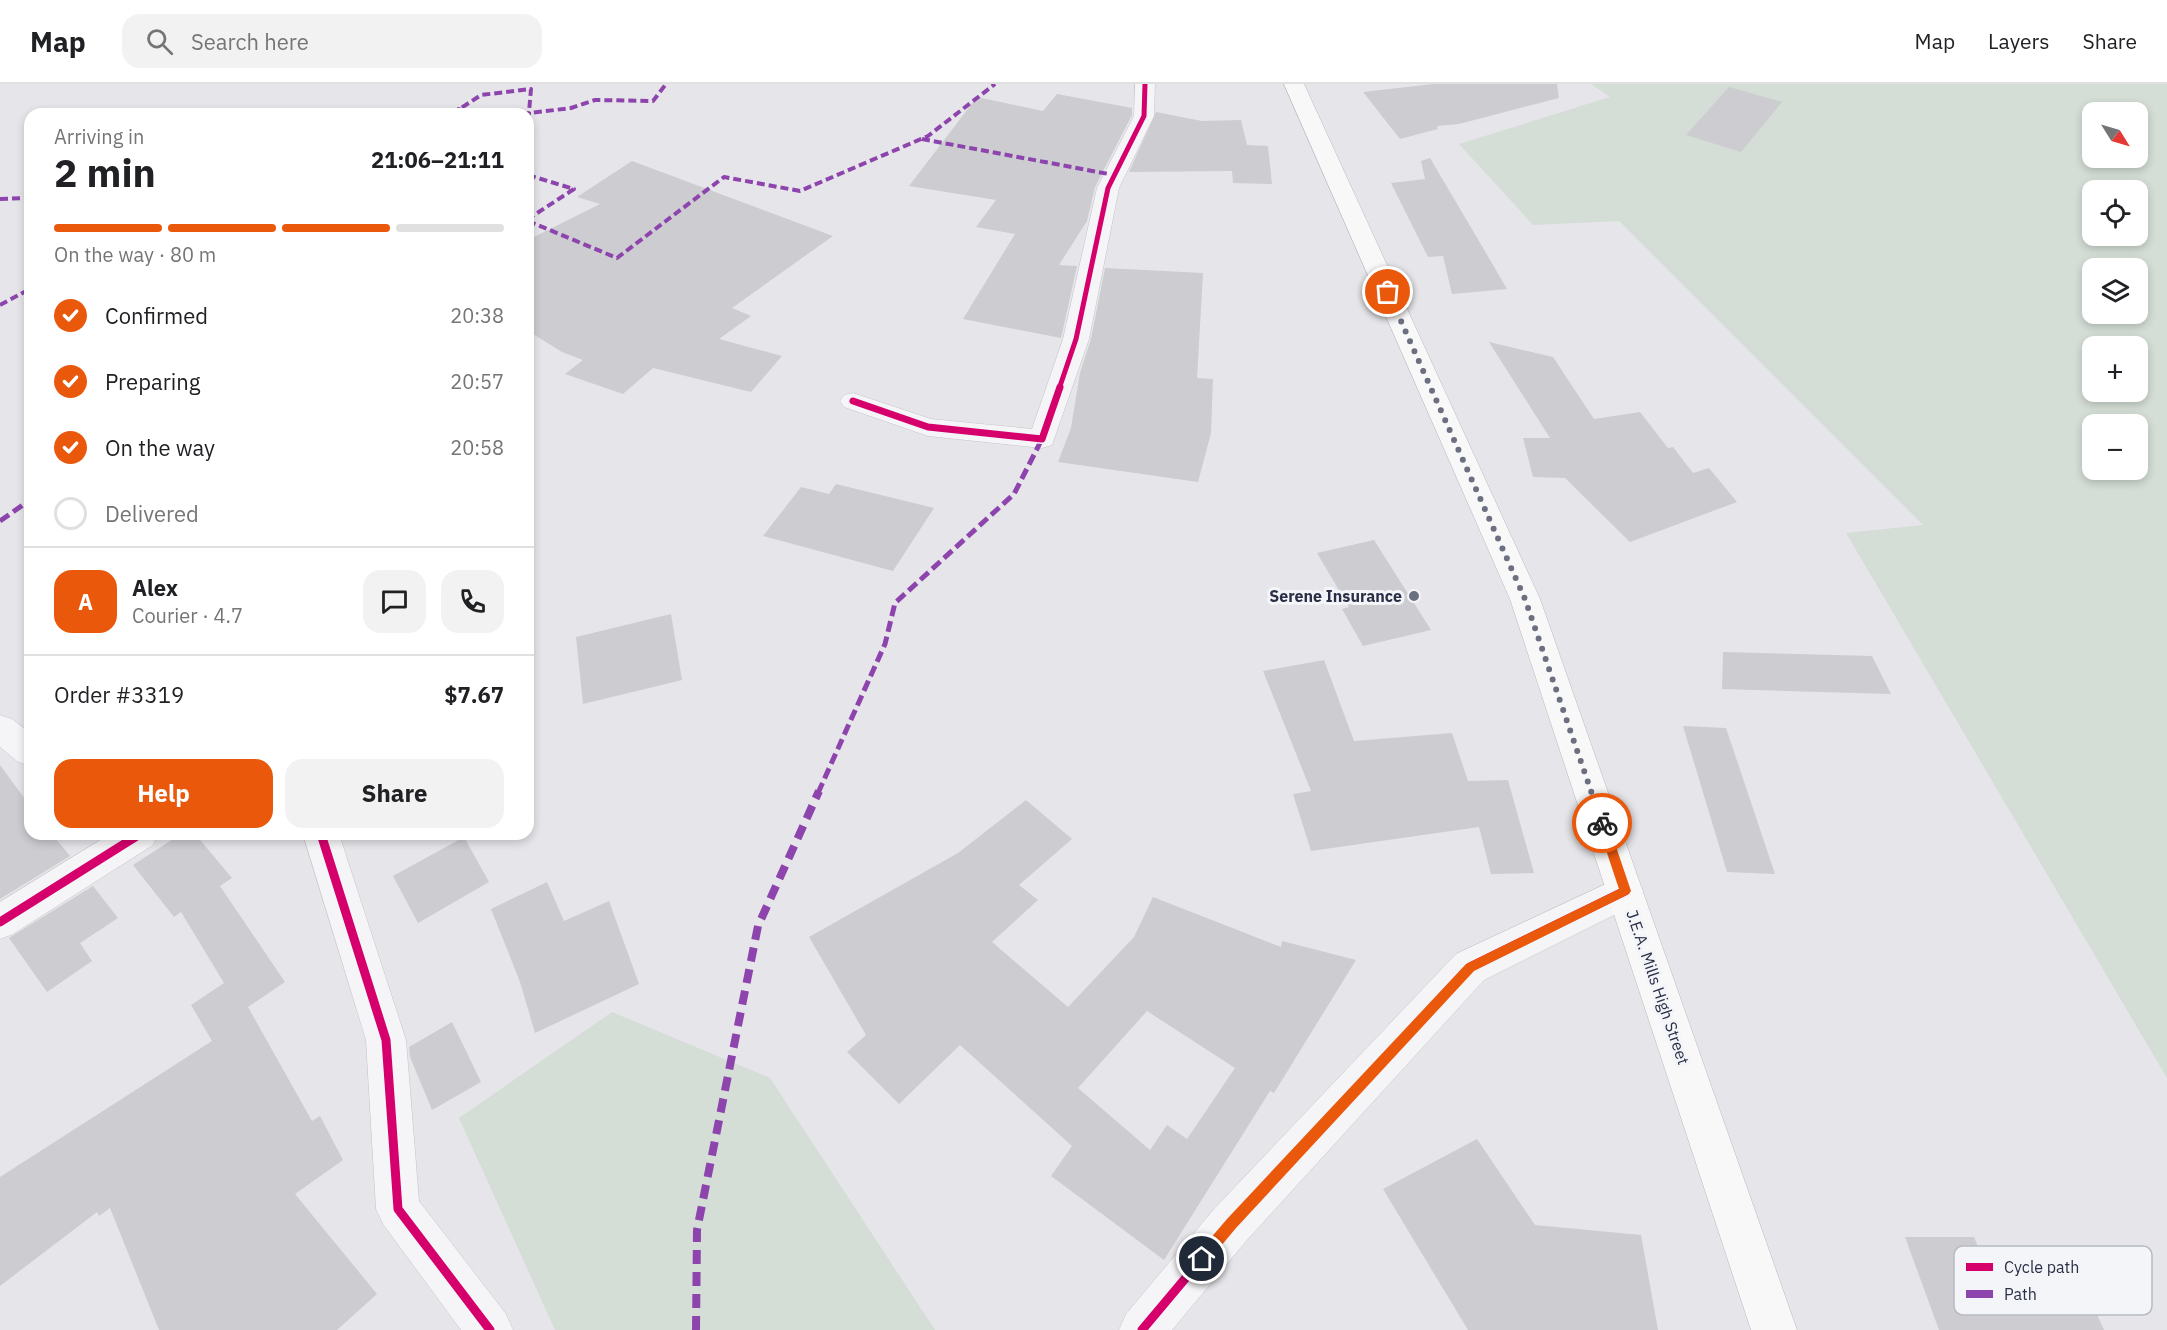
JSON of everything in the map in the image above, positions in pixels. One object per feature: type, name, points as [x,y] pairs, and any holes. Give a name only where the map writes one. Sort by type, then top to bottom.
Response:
[{"type":"highway","name":"J.E.A. Mills High Street","points":[[1294,84],[1525,599],[1774,1330]]},
{"type":"street","points":[[853,401],[928,427],[1042,439],[1076,339],[1108,188],[1144,116],[1145,84]]},
{"type":"street","points":[[0,728],[24,747]]},
{"type":"street","points":[[0,922],[128,840]]},
{"type":"street","points":[[323,840],[386,1040],[398,1209],[490,1330]]},
{"type":"street","points":[[1142,1330],[1231,1224],[1470,968],[1625,891]]},
{"type":"shaded area","points":[[1591,84],[2167,84],[2167,1078],[1846,533],[1923,525],[1619,221],[1533,225],[1459,144],[1610,97]]},
{"type":"shaded area","points":[[612,1012],[770,1078],[935,1330],[555,1330],[459,1118]]},
{"type":"building","points":[[1433,84],[1557,84],[1559,98],[1459,124],[1437,126],[1438,129],[1400,139],[1363,92]]},
{"type":"building","points":[[1729,87],[1782,102],[1741,152],[1686,135]]},
{"type":"building","points":[[1057,94],[1132,108],[1132,115],[1095,187],[1087,221],[1059,265],[1077,266],[1061,338],[963,319],[1015,234],[976,227],[996,200],[909,186],[977,97],[1043,111]]},
{"type":"building","points":[[1156,112],[1202,121],[1241,120],[1247,145],[1268,146],[1272,184],[1233,183],[1232,171],[1129,172]]},
{"type":"building","points":[[1430,158],[1507,289],[1452,294],[1443,256],[1428,257],[1391,183],[1425,179],[1421,161]]},
{"type":"building","points":[[632,161],[833,236],[732,308],[751,316],[719,339],[782,356],[751,392],[653,368],[623,394],[565,374],[583,360],[562,352],[534,335],[534,237],[600,204],[577,197]]},
{"type":"building","points":[[1105,268],[1203,273],[1197,378],[1213,379],[1211,433],[1198,482],[1058,462],[1071,428],[1080,373],[1091,339]]},
{"type":"building","points":[[1489,342],[1553,357],[1594,419],[1640,412],[1668,448],[1673,447],[1693,473],[1709,468],[1737,502],[1630,542],[1565,478],[1533,477],[1523,438],[1550,438]]},
{"type":"building","points":[[836,484],[934,508],[893,571],[763,536],[801,487],[829,494]]},
{"type":"building","points":[[1374,540],[1431,630],[1363,646],[1342,609],[1349,607],[1317,553]]},
{"type":"building","points":[[671,614],[682,680],[583,704],[576,637]]},
{"type":"building","points":[[1723,652],[1872,656],[1891,694],[1722,689]]},
{"type":"building","points":[[1324,660],[1354,741],[1452,733],[1468,781],[1508,780],[1534,873],[1491,874],[1479,827],[1311,851],[1293,794],[1311,791],[1263,671]]},
{"type":"building","points":[[1683,726],[1726,728],[1775,874],[1727,872]]},
{"type":"building","points":[[0,765],[24,798],[24,840],[57,840],[70,856],[0,899]]},
{"type":"building","points":[[1026,800],[1072,839],[1019,885],[1038,900],[992,942],[1068,1007],[1134,937],[1153,897],[1281,947],[1282,941],[1356,960],[1274,1093],[1270,1091],[1164,1260],[1051,1176],[1072,1146],[960,1045],[899,1104],[847,1052],[866,1035],[809,937],[958,853]],"holes":[[[1147,1011],[1235,1068],[1187,1139],[1167,1125],[1150,1150],[1078,1088]]]},
{"type":"building","points":[[172,840],[200,840],[232,878],[220,886],[285,982],[248,1007],[312,1121],[320,1116],[343,1160],[295,1194],[377,1294],[337,1330],[159,1330],[110,1208],[99,1216],[97,1212],[0,1286],[0,1177],[212,1041],[191,1005],[224,983],[181,912],[174,917],[133,865]]},
{"type":"building","points":[[459,840],[466,840],[489,882],[418,923],[393,876]]},
{"type":"building","points":[[547,882],[564,921],[609,901],[639,984],[535,1033],[520,982],[491,909]]},
{"type":"building","points":[[93,886],[118,918],[80,943],[92,961],[47,992],[9,938]]},
{"type":"building","points":[[452,1022],[481,1082],[432,1110],[410,1057],[409,1047]]},
{"type":"building","points":[[1477,1139],[1535,1225],[1641,1235],[1658,1330],[1468,1330],[1383,1189]]},
{"type":"building","points":[[1905,1237],[1974,1237],[1978,1246],[1954,1246],[1954,1315],[2097,1315],[2104,1330],[1939,1330]]},
{"type":"marked path","points":[[534,113],[571,108],[595,100],[653,101],[666,84]]},
{"type":"marked path","points":[[534,223],[617,258],[724,177],[800,191],[928,136],[995,84]]},
{"type":"marked path","points":[[461,108],[481,95],[531,89],[529,108]]},
{"type":"marked path","points":[[922,139],[1114,175]]},
{"type":"marked path","points":[[534,177],[574,189],[534,215]]},
{"type":"marked path","points":[[0,199],[24,198]]},
{"type":"marked path","points":[[0,305],[24,292]]},
{"type":"marked path","points":[[696,1330],[697,1230],[758,926],[885,644],[895,603],[1014,494],[1042,439]]},
{"type":"marked path","points":[[0,521],[24,504]]},
{"type":"cycle path","points":[[853,401],[928,427],[1042,439],[1076,339],[1108,188],[1144,116],[1145,84]]},
{"type":"cycle path","points":[[0,922],[130,840]]},
{"type":"cycle path","points":[[323,840],[386,1040],[398,1209],[490,1330]]},
{"type":"cycle path","points":[[1142,1330],[1231,1224],[1470,967],[1625,891]]},
{"type":"way so far","points":[[1388,292],[1525,599],[1602,823]]},
{"type":"place","name":"Serene Insurance","points":[[1414,596]]},
{"type":"route","points":[[1202,1259],[1231,1224],[1470,968],[1625,891],[1602,823]]}]
